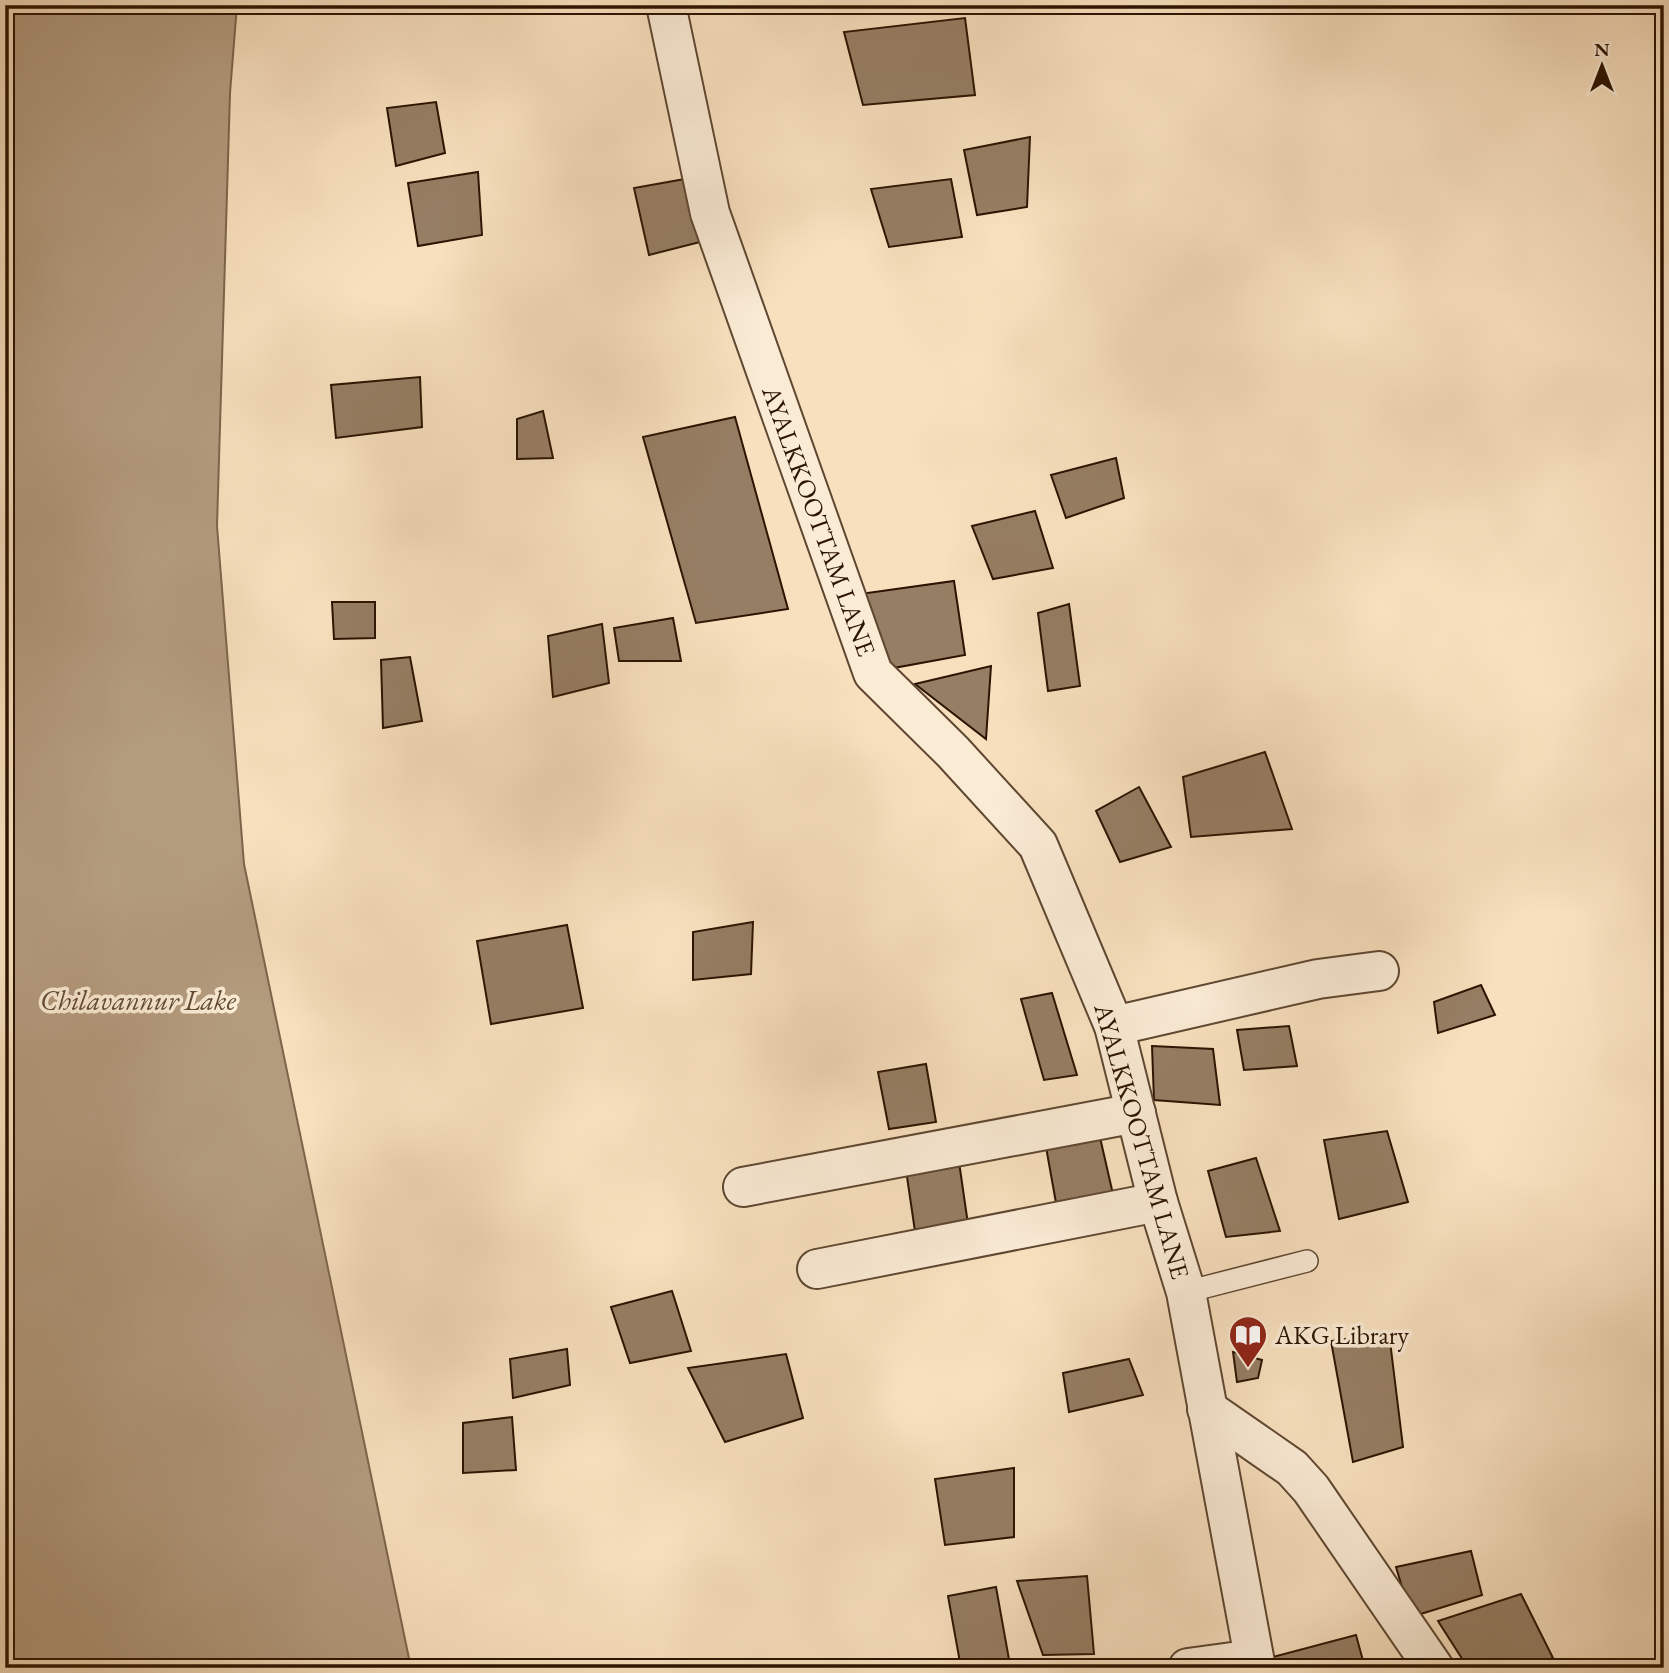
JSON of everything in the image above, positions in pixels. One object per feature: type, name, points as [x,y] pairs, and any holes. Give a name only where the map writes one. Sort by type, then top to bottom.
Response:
[{"type":"street","name":"AYALKKOOTTAM LANE","points":[[666,5],[710,213],[873,673],[953,752],[1038,845],[1114,1026],[1158,1202],[1186,1292],[1255,1663]]},
{"type":"street","points":[[1114,1026],[1318,979],[1379,971]]},
{"type":"street","points":[[743,1187],[1136,1113]]},
{"type":"street","points":[[817,1269],[1158,1202]]},
{"type":"street","points":[[1207,1409],[1292,1468],[1311,1489],[1434,1668]]},
{"type":"street","points":[[1188,1668],[1255,1663]]},
{"type":"lane","points":[[1186,1292],[1307,1261]]},
{"type":"water","name":"Chilavannur Lake","points":[[5,5],[237,5],[230,93],[217,526],[244,864],[411,1668],[5,1668]]},
{"type":"building","points":[[965,18],[975,95],[863,105],[844,32]]},
{"type":"building","points":[[436,102],[445,153],[396,166],[387,108]]},
{"type":"building","points":[[1030,137],[1027,207],[977,215],[964,150]]},
{"type":"building","points":[[478,172],[482,235],[418,246],[408,183]]},
{"type":"building","points":[[685,179],[700,242],[649,255],[634,188]]},
{"type":"building","points":[[951,179],[962,237],[889,247],[871,189]]},
{"type":"building","points":[[420,377],[422,427],[336,438],[331,385]]},
{"type":"building","points":[[543,411],[553,458],[517,459],[517,419]]},
{"type":"building","points":[[735,417],[788,609],[696,623],[643,437]]},
{"type":"building","points":[[1116,458],[1124,498],[1066,518],[1051,475]]},
{"type":"building","points":[[1035,511],[1053,568],[993,579],[972,526]]},
{"type":"building","points":[[954,581],[965,655],[888,669],[860,594]]},
{"type":"building","points":[[332,602],[375,602],[375,638],[334,639]]},
{"type":"building","points":[[1069,604],[1080,686],[1048,691],[1038,613]]},
{"type":"building","points":[[673,618],[681,661],[619,661],[614,628]]},
{"type":"building","points":[[602,624],[609,683],[553,697],[548,636]]},
{"type":"building","points":[[410,657],[422,721],[383,728],[381,660]]},
{"type":"building","points":[[991,666],[986,739],[915,684]]},
{"type":"building","points":[[1265,752],[1292,829],[1191,837],[1183,777]]},
{"type":"building","points":[[1139,787],[1171,847],[1120,862],[1096,811]]},
{"type":"building","points":[[753,922],[751,974],[693,980],[693,932]]},
{"type":"building","points":[[567,925],[583,1008],[491,1024],[477,941]]},
{"type":"building","points":[[1481,985],[1495,1015],[1438,1033],[1434,1002]]},
{"type":"building","points":[[1052,993],[1077,1075],[1044,1080],[1021,999]]},
{"type":"building","points":[[1289,1026],[1297,1066],[1244,1070],[1237,1030]]},
{"type":"building","points":[[1152,1046],[1213,1049],[1220,1105],[1154,1100]]},
{"type":"building","points":[[926,1064],[936,1122],[889,1129],[878,1072]]},
{"type":"building","points":[[1387,1131],[1408,1202],[1339,1219],[1324,1140]]},
{"type":"building","points":[[1099,1133],[1115,1203],[1058,1214],[1046,1147]]},
{"type":"building","points":[[1256,1158],[1280,1231],[1226,1237],[1208,1171]]},
{"type":"building","points":[[959,1162],[970,1238],[917,1245],[906,1170]]},
{"type":"building","points":[[672,1291],[691,1351],[630,1363],[611,1307]]},
{"type":"building","points":[[1389,1333],[1403,1447],[1353,1462],[1331,1341]]},
{"type":"building","points":[[567,1349],[570,1385],[513,1398],[510,1359]]},
{"type":"building","name":"AKG Library","points":[[1233,1352],[1262,1360],[1258,1378],[1237,1382]]},
{"type":"building","points":[[786,1354],[803,1418],[725,1442],[688,1368]]},
{"type":"building","points":[[1129,1359],[1143,1395],[1069,1412],[1063,1373]]},
{"type":"building","points":[[512,1417],[516,1470],[463,1473],[463,1423]]},
{"type":"building","points":[[1014,1468],[1014,1537],[945,1545],[935,1479]]},
{"type":"building","points":[[1471,1551],[1482,1595],[1411,1617],[1396,1567]]},
{"type":"building","points":[[1087,1576],[1094,1654],[1043,1655],[1017,1581]]},
{"type":"building","points":[[996,1587],[1010,1665],[961,1668],[948,1596]]},
{"type":"building","points":[[1521,1594],[1553,1658],[1526,1668],[1468,1668],[1438,1621]]},
{"type":"building","points":[[1356,1635],[1365,1668],[1273,1668],[1269,1658]]},
{"type":"place","name":"AKG Library","points":[[1248,1369]]}]
